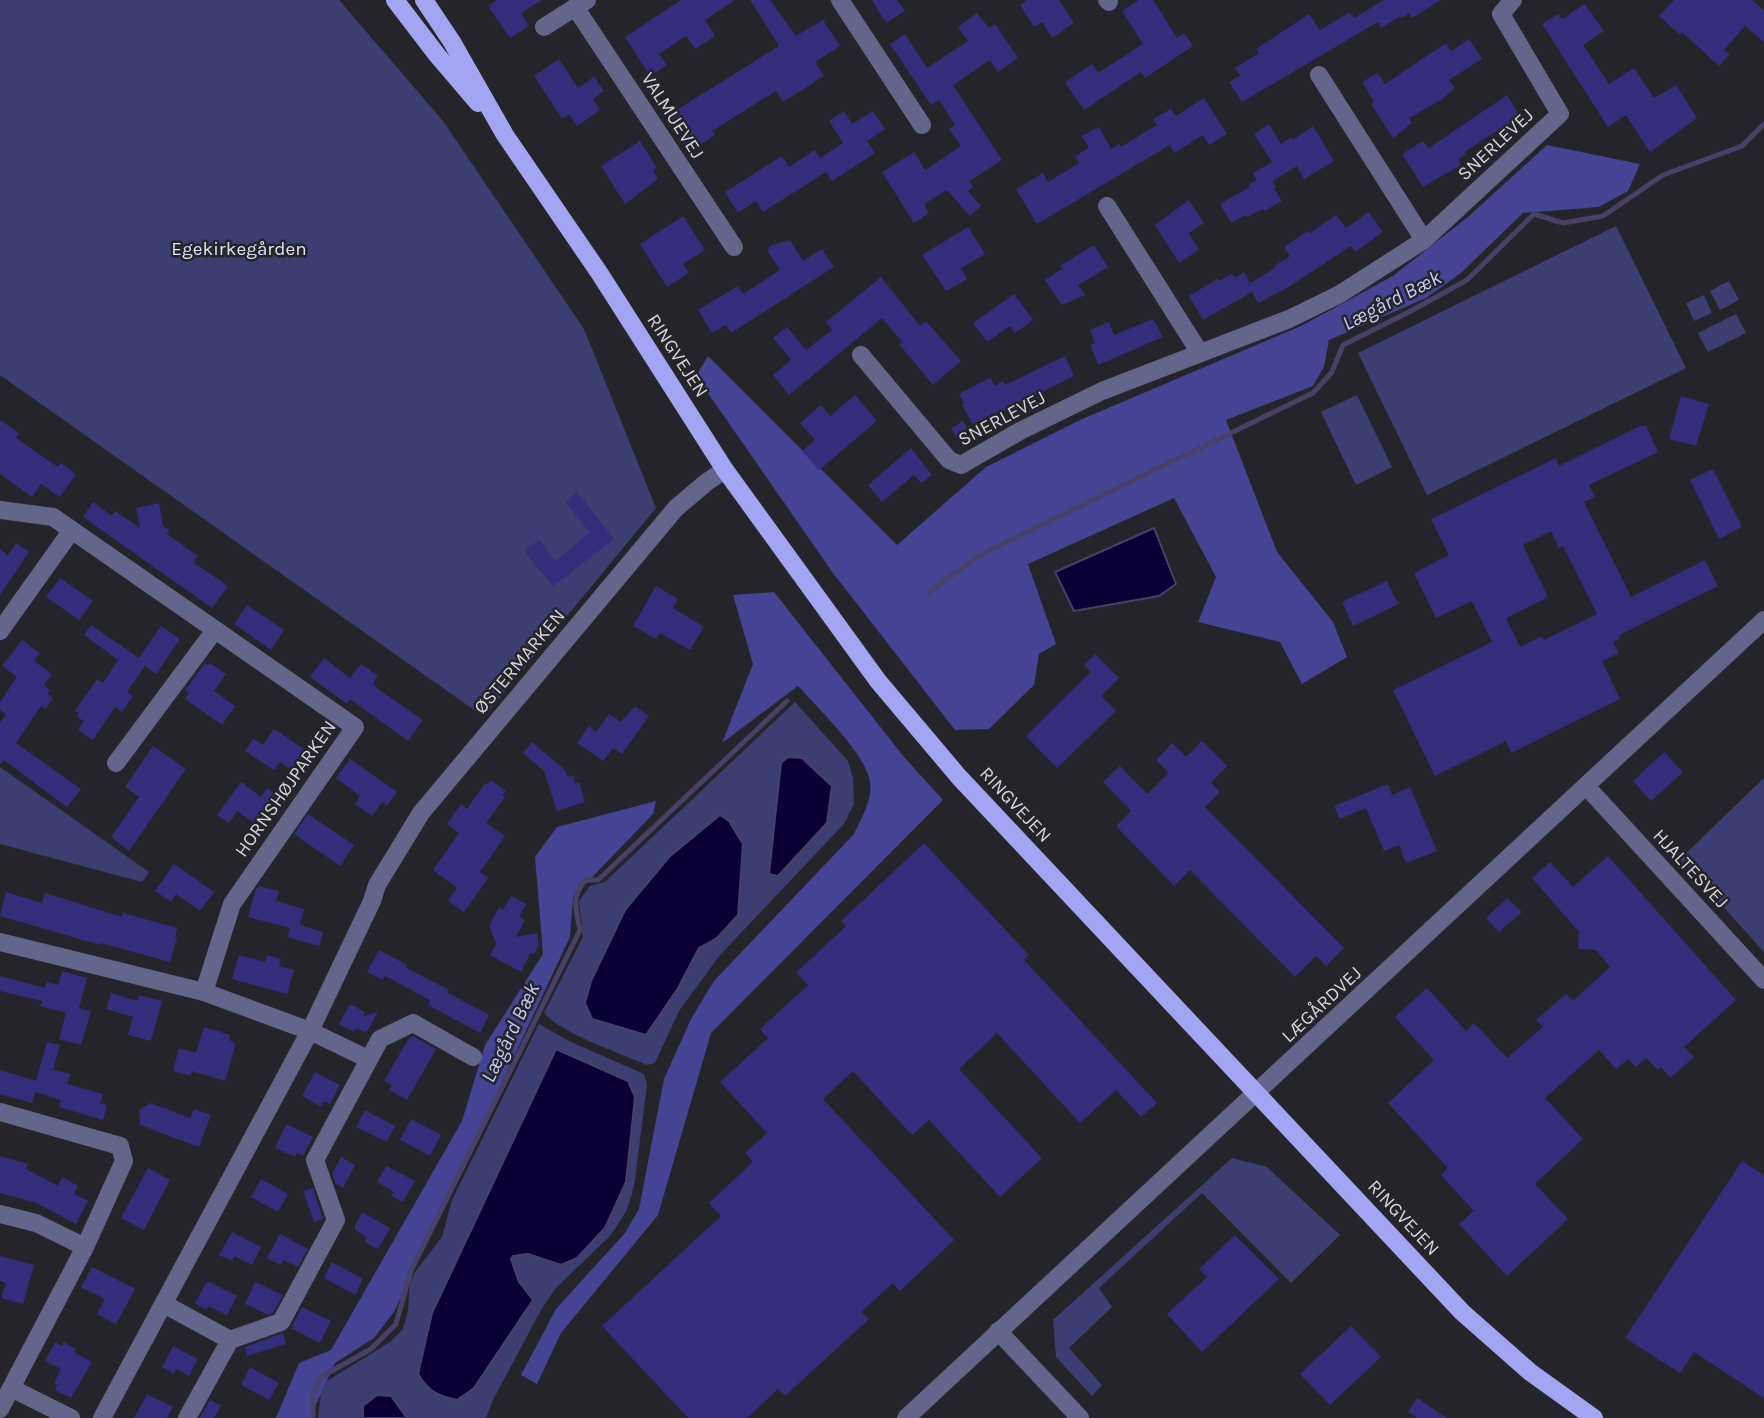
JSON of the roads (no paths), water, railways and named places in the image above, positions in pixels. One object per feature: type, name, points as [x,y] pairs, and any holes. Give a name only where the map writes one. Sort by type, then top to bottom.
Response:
[{"type":"main road","name":"RINGVEJEN","points":[[394,0],[505,135]]},
{"type":"main road","name":"RINGVEJEN","points":[[424,0],[452,42],[505,135],[600,274],[725,470],[834,623],[924,736],[1462,1312],[1530,1372],[1594,1418]]},
{"type":"street","points":[[840,0],[922,125]]},
{"type":"street","name":"SNERLEVEJ","points":[[861,355],[949,460],[961,464],[1020,431],[1102,391],[1289,319],[1340,294],[1424,240],[1560,114],[1501,14],[1513,0]]},
{"type":"street","name":"VALMUEVEJ","points":[[544,27],[581,4],[734,247]]},
{"type":"street","points":[[1319,75],[1424,240]]},
{"type":"street","points":[[1107,206],[1200,353]]},
{"type":"street","name":"ØSTERMARKEN","points":[[310,1031],[372,901],[377,885],[421,813],[676,509],[725,470]]},
{"type":"street","name":"HORNSHØJPARKEN","points":[[0,510],[53,517],[355,727],[232,904],[204,992]]},
{"type":"street","points":[[0,631],[72,530]]},
{"type":"street","name":"LÆGÅRDVEJ","points":[[906,1418],[1764,620]]},
{"type":"street","points":[[116,763],[215,630]]},
{"type":"street","name":"HJALTESVEJ","points":[[1586,786],[1764,981]]},
{"type":"street","points":[[0,942],[204,992],[310,1031],[368,1059]]},
{"type":"street","points":[[187,1418],[230,1340],[281,1322],[336,1220],[315,1160],[380,1039],[413,1023],[472,1057]]},
{"type":"street","points":[[103,1418],[310,1031]]},
{"type":"street","points":[[0,1112],[121,1146],[124,1161],[85,1247],[0,1409]]},
{"type":"street","points":[[0,1213],[36,1223],[85,1247]]},
{"type":"street","points":[[163,1304],[230,1340]]},
{"type":"street","points":[[998,1331],[1080,1418]]},
{"type":"street","points":[[11,1388],[71,1418]]},
{"type":"waterway","name":"Lægård Bæk","points":[[929,592],[982,554],[1313,393],[1332,372],[1343,345],[1467,280],[1534,214],[1563,223],[1603,216],[1663,175],[1742,146],[1764,124]]},
{"type":"waterway","name":"Lægård Bæk","points":[[313,1418],[313,1394],[321,1377],[371,1349],[396,1324],[411,1271],[580,930],[576,898],[581,886],[585,880],[598,880],[787,701]]},
{"type":"park label","name":"Egekirkegården","points":[[239,250]]}]
